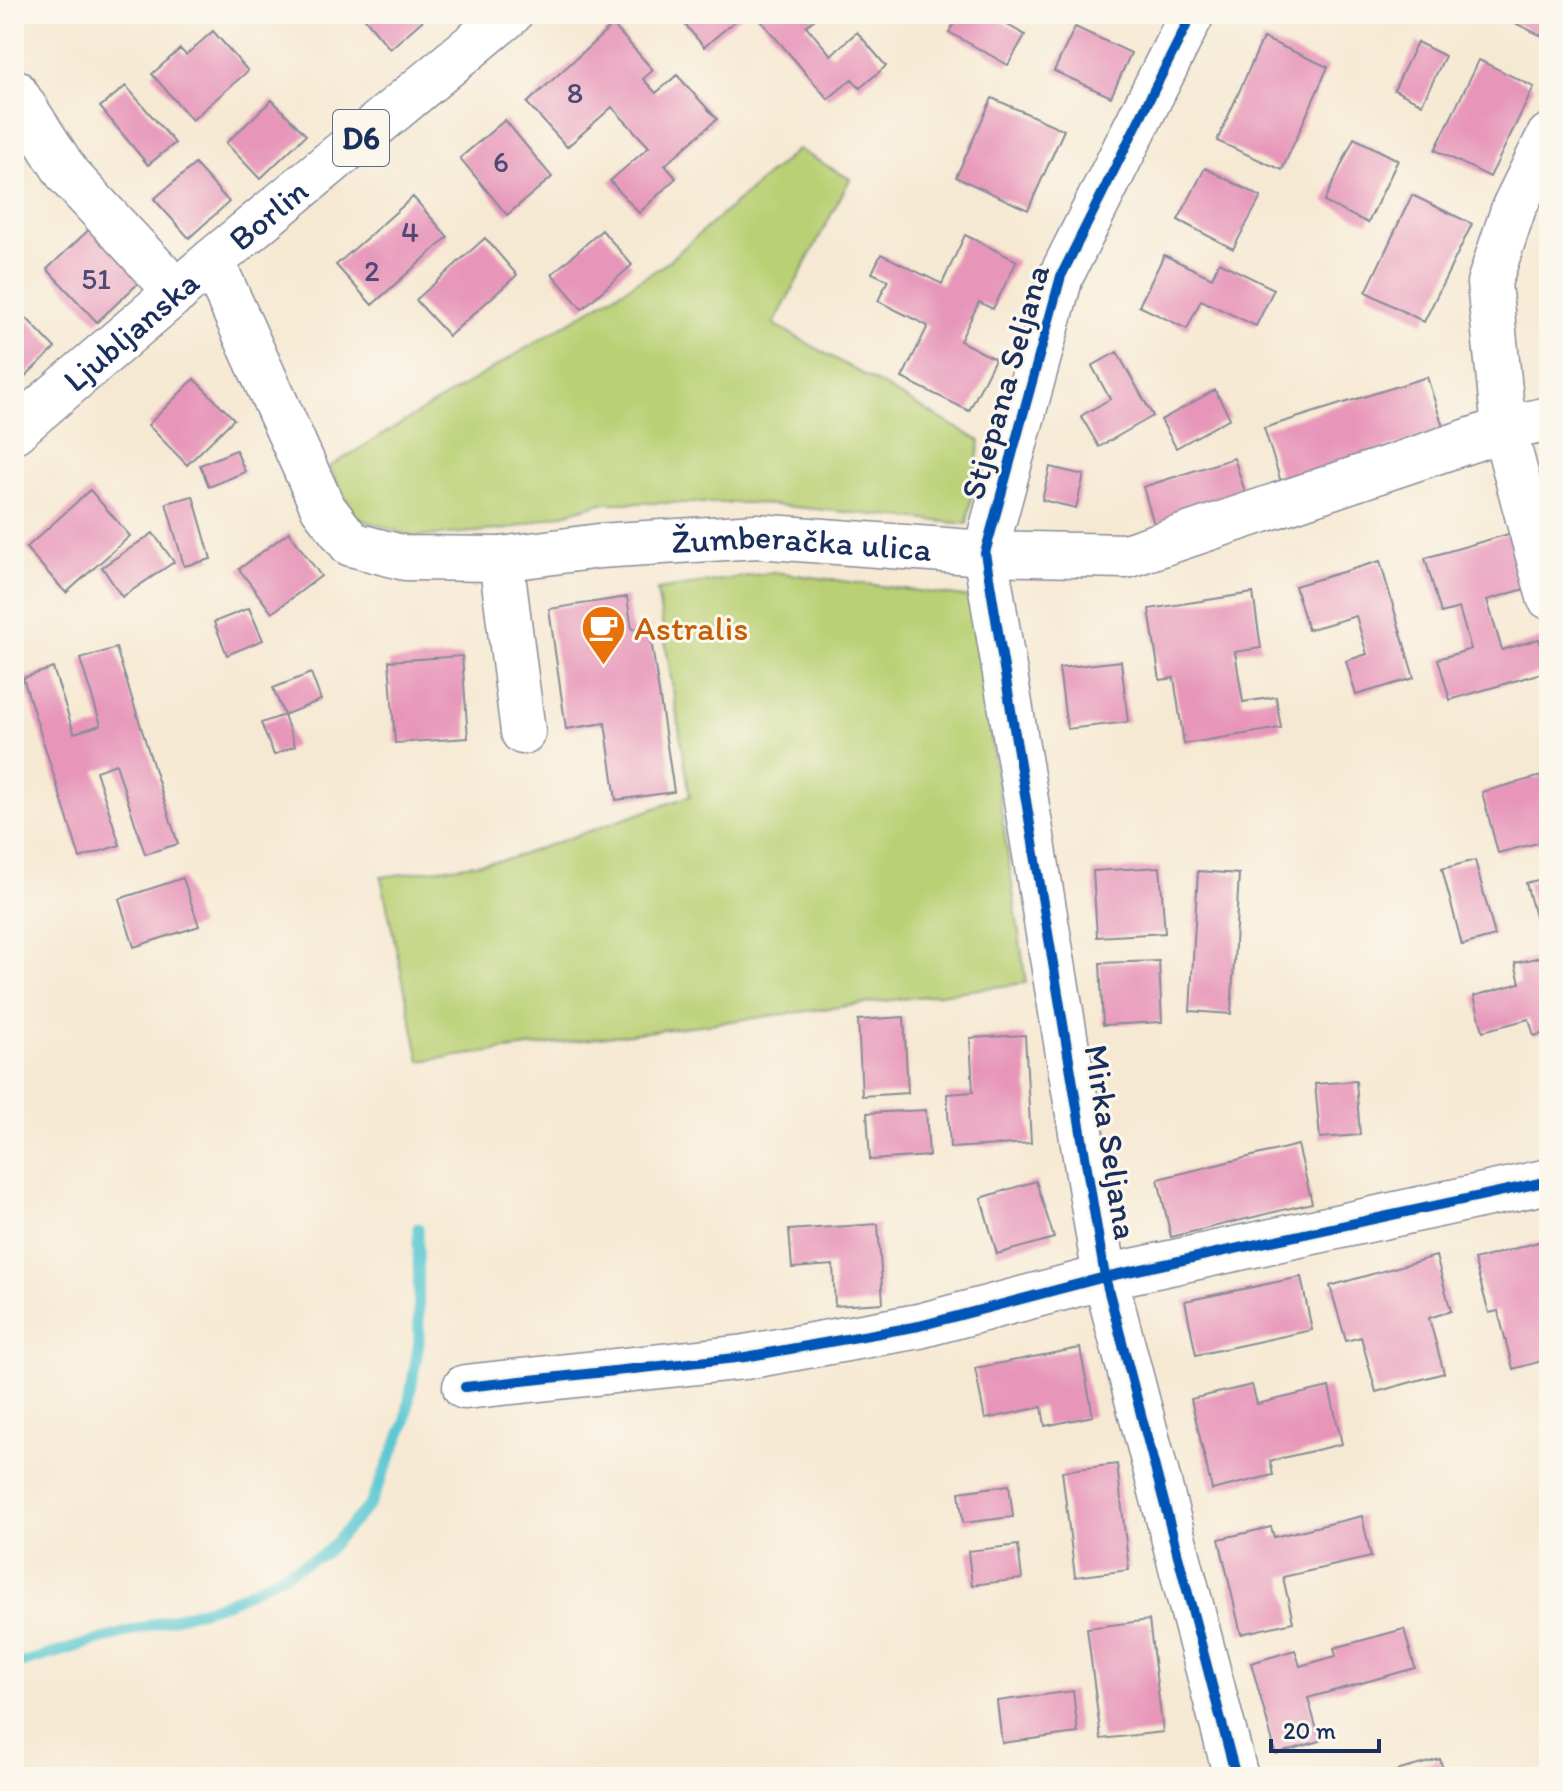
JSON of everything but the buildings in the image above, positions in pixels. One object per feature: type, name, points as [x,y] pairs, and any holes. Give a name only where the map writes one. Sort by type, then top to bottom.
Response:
[{"type":"street","name":"Borlin","points":[[212,261],[510,14]]},
{"type":"street","name":"Stjepana Seljana","points":[[985,553],[1061,276],[1192,14]]},
{"type":"street","points":[[14,91],[68,175],[177,292]]},
{"type":"street","points":[[1549,136],[1514,207],[1489,283],[1504,429],[1549,597]]},
{"type":"street","name":"Ljubljanska","points":[[14,431],[212,261]]},
{"type":"street","name":"Žumberačka ulica","points":[[212,261],[323,508],[351,544],[405,558],[501,559],[599,546],[757,536],[985,553],[1126,556],[1504,429],[1549,419]]},
{"type":"street","name":"Mirka Seljana","points":[[985,553],[1105,1277],[1236,1777]]},
{"type":"street","points":[[501,559],[523,732]]},
{"type":"street","points":[[465,1387],[760,1354],[919,1326],[1105,1277],[1549,1181]]},
{"type":"green space","points":[[798,149],[850,179],[774,324],[980,441],[967,524],[754,503],[602,503],[509,529],[415,537],[356,518],[329,467],[661,267]]},
{"type":"green space","points":[[774,572],[971,598],[1026,983],[420,1061],[381,877],[509,859],[690,796],[657,590]]},
{"type":"waterway","points":[[14,1665],[229,1602],[325,1553],[371,1503],[405,1424],[419,1342],[418,1228]]},
{"type":"cycle path","points":[[1192,14],[1061,276],[985,553],[1105,1277],[1236,1777]]},
{"type":"cycle path","points":[[465,1387],[745,1357],[919,1326],[1105,1277],[1549,1181]]},
{"type":"place","name":"Astralis","points":[[603,667]]}]
